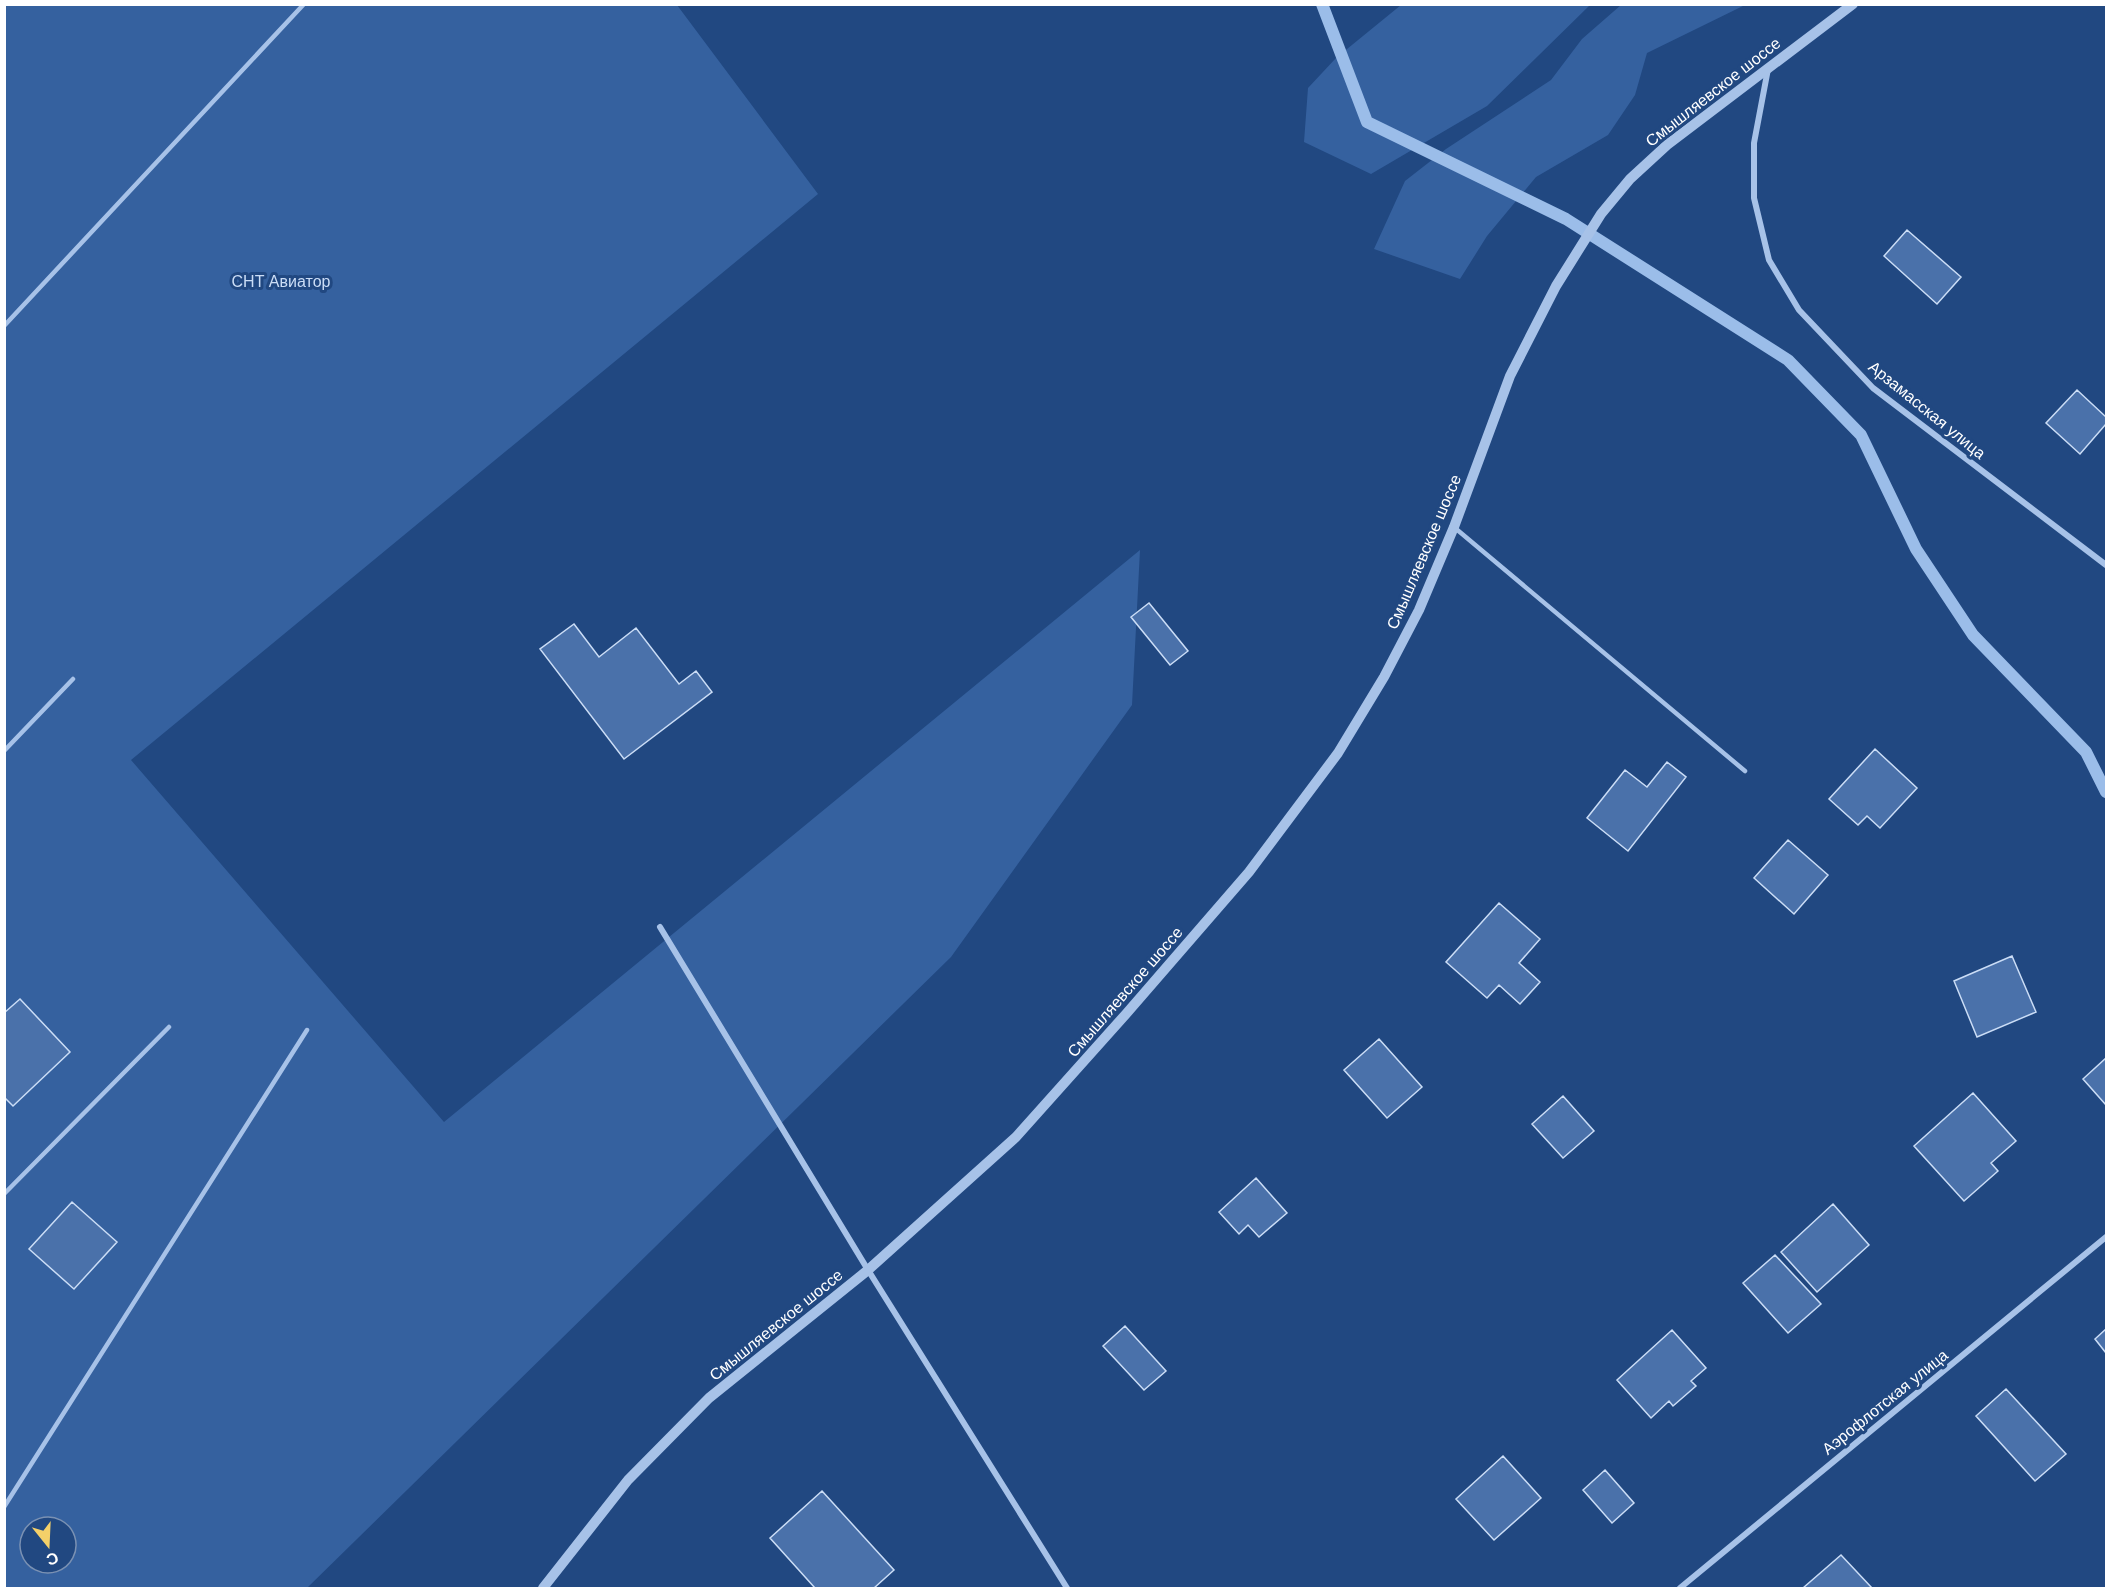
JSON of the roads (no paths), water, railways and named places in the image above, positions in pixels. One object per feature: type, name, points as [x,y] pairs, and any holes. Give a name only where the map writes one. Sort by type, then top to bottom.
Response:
[{"type":"street","name":"Смышляевское шоссе","points":[[543,1588],[628,1480],[709,1398],[868,1270],[1016,1137],[1249,872],[1338,753],[1384,677],[1419,610],[1454,526],[1510,376],[1556,286],[1601,214],[1630,179],[1667,145],[1853,4]]},
{"type":"street","name":"Арзамасская улица","points":[[1768,67],[1754,143],[1754,198],[1769,260],[1800,310],[1873,388],[2106,565]]},
{"type":"street","points":[[660,927],[868,1270],[1067,1588]]},
{"type":"street","name":"Аэрофлотская улица","points":[[1680,1588],[2106,1237]]},
{"type":"lane","points":[[4,326],[304,4]]},
{"type":"lane","points":[[1454,526],[1744,771]]},
{"type":"lane","points":[[4,751],[73,679]]},
{"type":"lane","points":[[4,1194],[169,1027]]},
{"type":"lane","points":[[4,1507],[307,1030]]},
{"type":"waterway","points":[[1322,4],[1367,122],[1566,219],[1788,360],[1861,435],[1916,549],[1973,635],[2086,752],[2106,792]]},
{"type":"park label","name":"СНТ Авиатор","points":[[281,281]]}]
